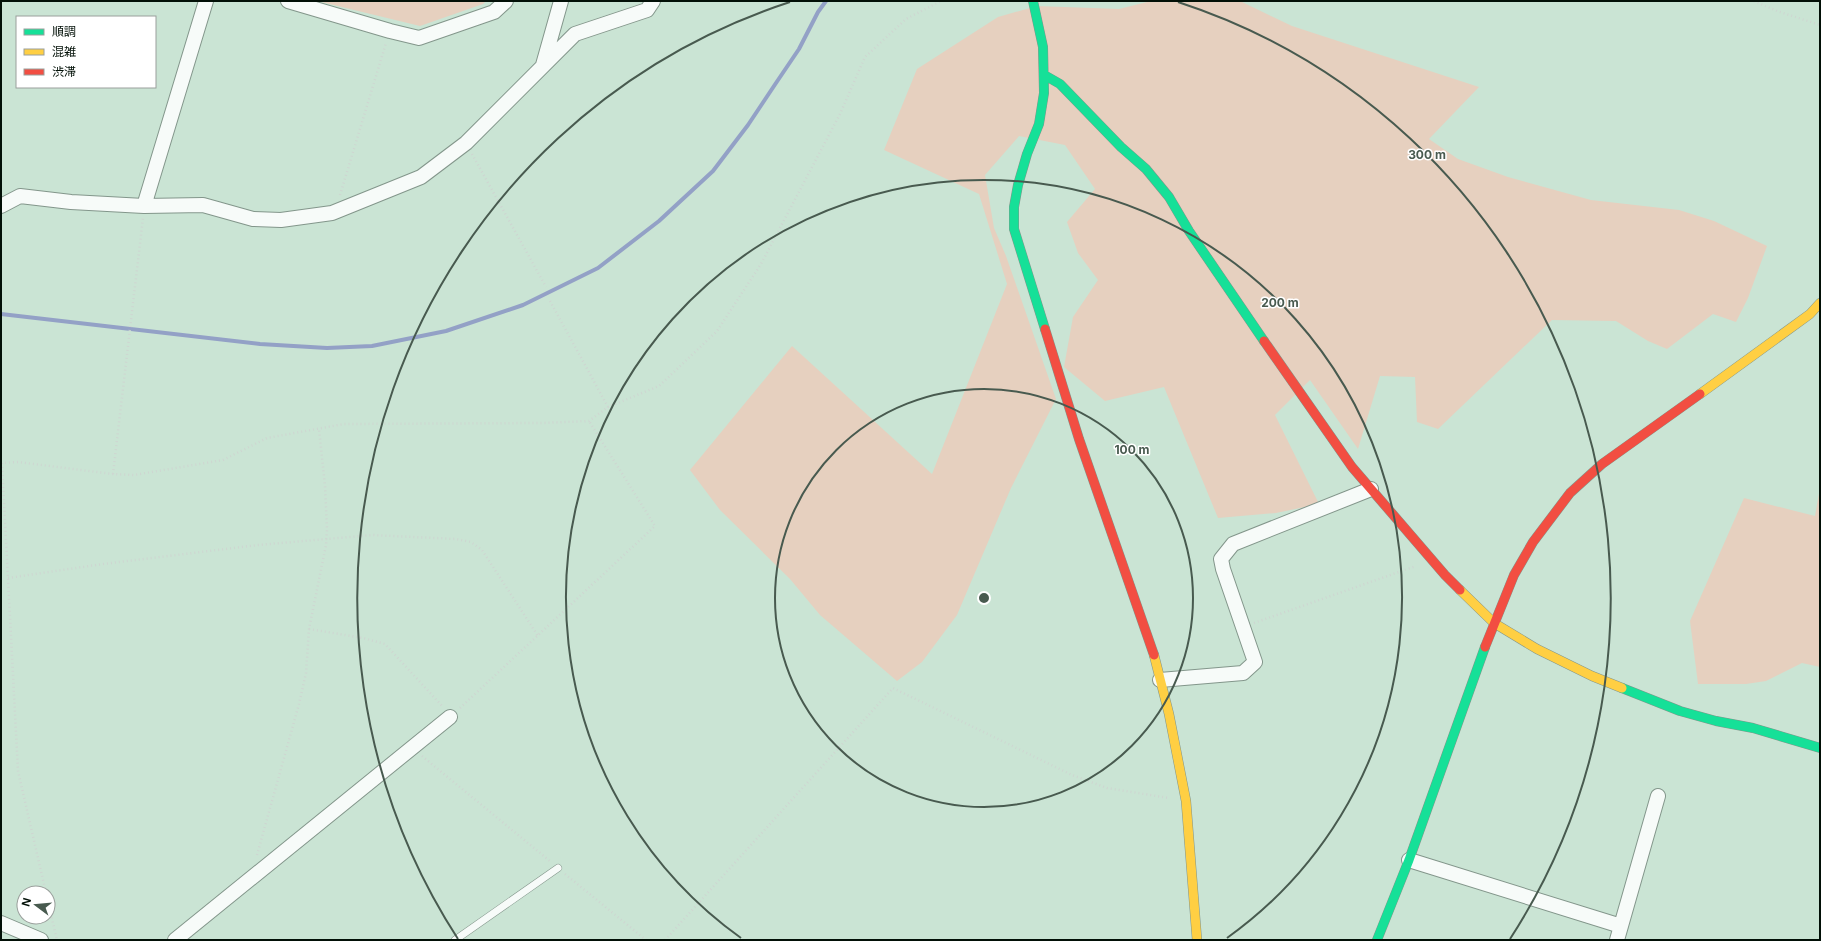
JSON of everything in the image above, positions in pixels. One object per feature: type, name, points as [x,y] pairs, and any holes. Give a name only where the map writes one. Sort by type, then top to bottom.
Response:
[{"type":"street","points":[[144,206],[206,1]]},
{"type":"street","points":[[288,1],[419,38],[494,12],[506,1]]},
{"type":"street","points":[[543,66],[561,1]]},
{"type":"street","points":[[1,206],[20,196],[71,202],[144,206],[203,205],[253,219],[281,220],[336,211],[421,177],[466,143],[575,34],[647,10],[653,1]]},
{"type":"street","points":[[1033,1],[1038,16],[1043,47],[1046,93],[1038,125],[1018,179],[1013,211],[1014,229],[1079,439],[1155,658],[1169,714],[1186,801],[1197,940]]},
{"type":"street","points":[[1046,76],[1060,84],[1121,147],[1146,169],[1169,197],[1189,231],[1293,384],[1352,467],[1445,576],[1494,623],[1537,649],[1592,676],[1680,711],[1716,721],[1753,728],[1820,748]]},
{"type":"street","points":[[1377,940],[1409,860],[1494,623],[1514,576],[1533,542],[1570,493],[1602,464],[1810,314],[1820,303]]},
{"type":"street","points":[[1160,680],[1243,673],[1255,662],[1223,569],[1221,559],[1233,544],[1371,489]]},
{"type":"street","points":[[175,940],[450,717]]},
{"type":"street","points":[[1617,940],[1658,796]]},
{"type":"street","points":[[1409,860],[1621,926]]},
{"type":"street","points":[[1,923],[41,940]]},
{"type":"lane","points":[[455,940],[558,868]]},
{"type":"path","points":[[44,885],[18,771],[2,463],[18,462],[113,474],[134,475],[223,460],[267,438],[344,424],[542,423],[589,421],[608,407],[659,386],[717,331],[761,264],[840,114],[865,57],[906,19],[941,1]]},
{"type":"path","points":[[1754,1],[1778,11],[1820,24]]},
{"type":"path","points":[[336,211],[390,31]]},
{"type":"path","points":[[466,143],[546,287]]},
{"type":"path","points":[[113,474],[144,206]]},
{"type":"path","points":[[550,301],[608,407]]},
{"type":"path","points":[[309,629],[356,636],[385,644],[450,717],[656,526],[589,421]]},
{"type":"path","points":[[251,879],[299,704],[306,673],[309,629],[327,539],[325,486],[319,428]]},
{"type":"path","points":[[8,578],[201,552],[327,539],[372,535],[440,538],[471,542],[482,550],[538,636]]},
{"type":"path","points":[[1243,627],[1432,560]]},
{"type":"path","points":[[665,940],[894,688],[1072,775],[1107,788],[1186,801]]},
{"type":"path","points":[[412,748],[646,940]]},
{"type":"path","points":[[53,925],[57,940]]},
{"type":"shaded area","points":[[317,1],[486,1],[483,4],[420,26]]},
{"type":"shaded area","points":[[1151,1],[1240,1],[1292,26],[1479,87],[1429,139],[1458,159],[1508,177],[1591,200],[1679,210],[1714,221],[1767,246],[1748,298],[1736,322],[1713,314],[1667,349],[1648,341],[1616,321],[1552,320],[1438,429],[1417,422],[1415,377],[1380,376],[1358,449],[1310,380],[1275,415],[1319,504],[1276,513],[1218,518],[1164,387],[1105,401],[1064,367],[1073,317],[1098,280],[1078,253],[1067,222],[1095,189],[1065,145],[1019,136],[985,175],[994,228],[1006,256],[1056,399],[1011,488],[957,615],[922,662],[897,681],[820,615],[790,579],[720,510],[690,470],[792,346],[932,474],[1007,284],[979,194],[884,150],[917,69],[998,17],[1037,6],[1119,9]]},
{"type":"shaded area","points":[[1820,488],[1820,667],[1802,663],[1766,681],[1746,684],[1698,684],[1690,621],[1744,498],[1815,516]]},
{"type":"waterway","points":[[1,314],[260,344],[327,348],[372,346],[446,331],[523,305],[598,268],[659,221],[713,171],[748,125],[799,49],[818,12],[826,1]]},
{"type":"traffic: fast","points":[[1033,1],[1043,47],[1044,93],[1039,124],[1027,154],[1018,185],[1014,207],[1014,229],[1045,329]]},
{"type":"traffic: fast","points":[[1046,76],[1060,84],[1121,147],[1146,169],[1169,197],[1189,231],[1264,341]]},
{"type":"traffic: fast","points":[[1377,940],[1409,860],[1485,647]]},
{"type":"traffic: fast","points":[[1622,688],[1680,711],[1716,721],[1753,728],[1820,748]]},
{"type":"traffic: slow","points":[[1700,394],[1810,314],[1820,303]]},
{"type":"traffic: slow","points":[[1460,590],[1494,623],[1537,649],[1592,676],[1622,688]]},
{"type":"traffic: slow","points":[[1154,655],[1169,714],[1186,801],[1197,940]]},
{"type":"traffic: jam","points":[[1045,329],[1079,439],[1154,655]]},
{"type":"traffic: jam","points":[[1264,341],[1352,467],[1445,575],[1460,590]]},
{"type":"traffic: jam","points":[[1485,647],[1514,575],[1533,542],[1570,493],[1602,464],[1700,394]]}]
